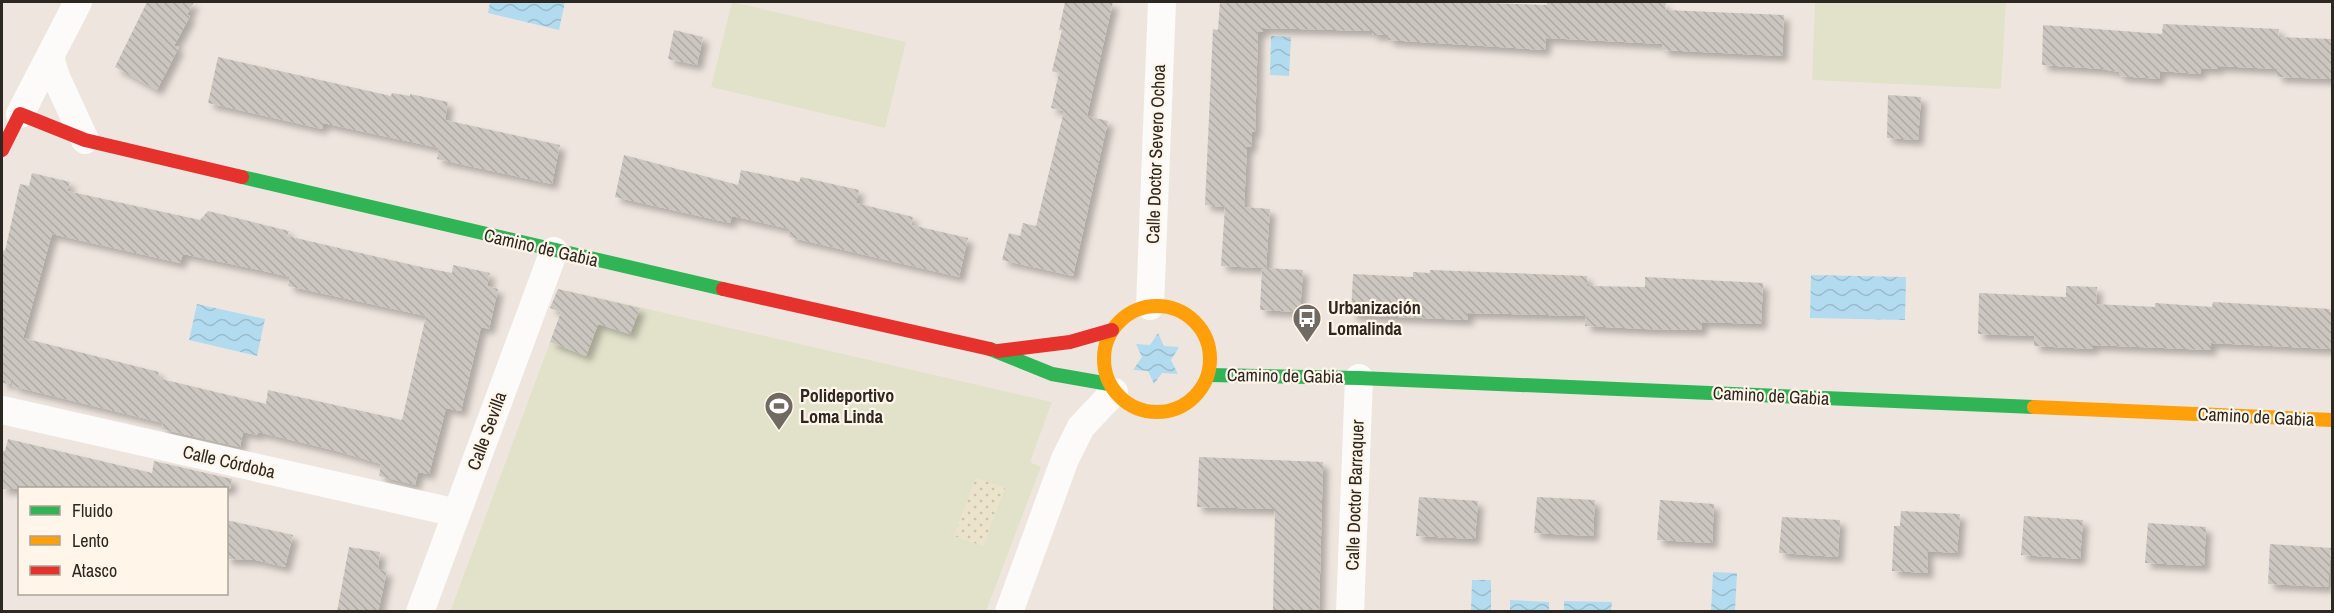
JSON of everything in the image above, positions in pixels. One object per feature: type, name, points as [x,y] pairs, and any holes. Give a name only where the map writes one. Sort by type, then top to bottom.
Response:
[{"type":"street","points":[[2,150],[19,129],[50,57],[78,2]]},
{"type":"street","name":"Calle Doctor Severo Ochoa","points":[[1150,306],[1162,2]]},
{"type":"street","points":[[50,57],[56,77],[85,140]]},
{"type":"street","name":"Camino de Gabia","points":[[19,129],[85,140],[554,251],[998,351],[1034,369],[1071,380],[1112,388]]},
{"type":"street","name":"Camino de Gabia","points":[[55,142],[85,140]]},
{"type":"street","name":"Calle Sevilla","points":[[420,612],[554,251]]},
{"type":"street","points":[[1150,306],[1168,307],[1185,313],[1198,325],[1207,340],[1211,357],[1209,375],[1201,390],[1190,402],[1174,410],[1158,413],[1142,411],[1126,404],[1112,388],[1105,371],[1106,343],[1112,330],[1122,318],[1150,306]]},
{"type":"street","name":"Camino de Gabia","points":[[998,351],[1087,340],[1112,330]]},
{"type":"street","name":"Camino de Gabia","points":[[1209,375],[1359,378],[2332,420]]},
{"type":"street","name":"Calle Doctor Barraquer","points":[[1350,612],[1359,378]]},
{"type":"street","points":[[1008,612],[1065,459],[1081,427],[1112,388]]},
{"type":"street","name":"Calle Córdoba","points":[[2,410],[457,513]]},
{"type":"green space","points":[[732,2],[906,42],[885,128],[711,87]]},
{"type":"green space","points":[[1815,2],[2006,2],[2001,89],[1812,80]]},
{"type":"green space","name":"Polideportivo Loma Linda","points":[[569,291],[1052,402],[1030,462],[1041,467],[986,611],[450,612]]},
{"type":"sand","points":[[976,478],[1005,488],[983,546],[954,536]]},
{"type":"water","points":[[490,2],[565,2],[559,30],[488,13]]},
{"type":"water","points":[[1271,36],[1291,37],[1289,76],[1270,75]]},
{"type":"water","points":[[1811,275],[1906,277],[1905,320],[1810,318]]},
{"type":"water","points":[[197,304],[265,319],[257,356],[189,340]]},
{"type":"water","points":[[1158,333],[1164,346],[1179,347],[1171,360],[1178,374],[1162,373],[1154,384],[1148,371],[1133,370],[1142,357],[1136,344],[1150,345]]},
{"type":"water","points":[[1713,572],[1737,573],[1735,611],[1711,611]]},
{"type":"water","points":[[1472,580],[1491,580],[1491,611],[1471,611]]},
{"type":"water","points":[[1510,600],[1549,602],[1549,611],[1510,611]]},
{"type":"water","points":[[1564,601],[1612,602],[1611,611],[1564,611]]},
{"type":"building","points":[[147,2],[194,2],[187,15],[190,16],[174,46],[179,47],[157,90],[115,67]]},
{"type":"building","points":[[1065,2],[1113,2],[1087,116],[1108,121],[1073,276],[1002,260],[1009,233],[1020,236],[1023,223],[1036,226],[1064,111],[1051,108],[1059,73],[1052,71],[1062,30],[1059,30]]},
{"type":"building","points":[[1220,2],[1455,2],[1547,5],[1547,2],[1666,3],[1665,10],[1784,15],[1782,56],[1662,50],[1663,44],[1546,38],[1545,50],[1388,40],[1388,35],[1372,35],[1372,31],[1263,28],[1263,32],[1258,32],[1255,132],[1252,132],[1251,147],[1247,147],[1244,207],[1270,209],[1266,268],[1303,270],[1300,312],[1260,310],[1262,268],[1221,266],[1225,207],[1205,205],[1213,29],[1218,30]]},
{"type":"building","points":[[2163,24],[2279,29],[2278,37],[2332,39],[2332,79],[2277,77],[2277,69],[2218,66],[2218,69],[2201,68],[2200,74],[2160,71],[2159,79],[2119,76],[2119,72],[2102,69],[2042,65],[2043,25],[2162,34]]},
{"type":"building","points":[[674,30],[703,37],[697,65],[668,59]]},
{"type":"building","points":[[218,57],[391,96],[392,93],[410,96],[410,94],[448,102],[445,120],[560,145],[552,184],[437,159],[439,148],[323,123],[322,129],[208,103]]},
{"type":"building","points":[[1888,95],[1921,97],[1918,140],[1887,138]]},
{"type":"building","points":[[624,155],[738,185],[741,170],[799,182],[801,177],[859,190],[856,203],[913,217],[911,225],[968,238],[959,277],[789,237],[790,229],[732,216],[730,223],[615,197]]},
{"type":"building","points":[[32,173],[70,182],[67,191],[200,220],[208,211],[289,231],[287,236],[421,267],[452,273],[453,265],[490,273],[487,286],[498,289],[489,329],[481,327],[461,411],[446,408],[429,474],[418,472],[415,485],[379,476],[381,464],[337,451],[258,432],[257,435],[243,432],[240,447],[162,429],[163,423],[12,386],[14,380],[11,379],[10,384],[2,383],[2,250],[5,251],[20,184],[29,186]],"holes":[[[52,234],[180,263],[183,254],[264,271],[290,277],[288,286],[426,316],[402,420],[268,390],[266,404],[157,378],[159,372],[23,338]]]},
{"type":"building","points":[[1430,270],[1587,276],[1587,286],[1645,287],[1645,277],[1763,283],[1761,324],[1702,322],[1702,330],[1645,329],[1585,326],[1586,316],[1468,313],[1468,320],[1351,315],[1353,274],[1413,277],[1413,272],[1430,273]]},
{"type":"building","points":[[2066,286],[2097,287],[2096,304],[2155,307],[2155,303],[2212,307],[2213,302],[2330,309],[2332,312],[2332,349],[2211,343],[2211,350],[2093,345],[2093,349],[2034,346],[2034,336],[1978,334],[1979,293],[2066,297]]},
{"type":"building","points":[[558,289],[640,308],[630,334],[598,324],[586,356],[550,342],[561,312],[550,308]]},
{"type":"building","points":[[8,439],[152,473],[154,461],[232,479],[230,489],[228,487],[18,487],[18,489],[2,489],[2,450],[5,451]]},
{"type":"building","points":[[1199,457],[1323,462],[1319,612],[1273,612],[1275,509],[1197,507]]},
{"type":"building","points":[[1419,497],[1478,501],[1475,539],[1416,536]]},
{"type":"building","points":[[1537,497],[1595,500],[1593,536],[1534,533]]},
{"type":"building","points":[[1660,500],[1714,504],[1712,543],[1657,540]]},
{"type":"building","points":[[1901,511],[1960,514],[1957,553],[1927,551],[1928,573],[1892,571],[1894,526],[1900,526]]},
{"type":"building","points":[[2024,516],[2083,520],[2080,559],[2021,555]]},
{"type":"building","points":[[1782,517],[1840,520],[1838,557],[1779,553]]},
{"type":"building","points":[[228,520],[293,535],[285,567],[256,560],[228,559]]},
{"type":"building","points":[[2148,523],[2206,527],[2204,566],[2145,563]]},
{"type":"building","points":[[2270,544],[2331,548],[2328,587],[2268,584]]},
{"type":"building","points":[[349,547],[380,552],[378,569],[387,571],[378,612],[337,612]]},
{"type":"traffic: fast","points":[[242,177],[723,289]]},
{"type":"traffic: fast","points":[[990,349],[1052,374],[1109,384]]},
{"type":"traffic: fast","points":[[1209,375],[1359,378],[2034,407]]},
{"type":"traffic: slow","points":[[1157,306],[1177,310],[1195,321],[1206,339],[1210,359],[1206,379],[1195,397],[1177,408],[1157,412],[1137,408],[1119,397],[1108,379],[1104,359],[1108,339],[1119,321],[1137,310],[1157,306]]},
{"type":"traffic: slow","points":[[2034,407],[2332,420]]},
{"type":"traffic: jam","points":[[2,150],[20,114],[85,140],[242,177]]},
{"type":"traffic: jam","points":[[723,289],[990,349]]},
{"type":"traffic: jam","points":[[998,351],[1070,342],[1112,330]]},
{"type":"place","name":"Urbanización Lomalinda","points":[[1307,344]]},
{"type":"place","name":"Polideportivo Loma Linda","points":[[779,432]]}]
